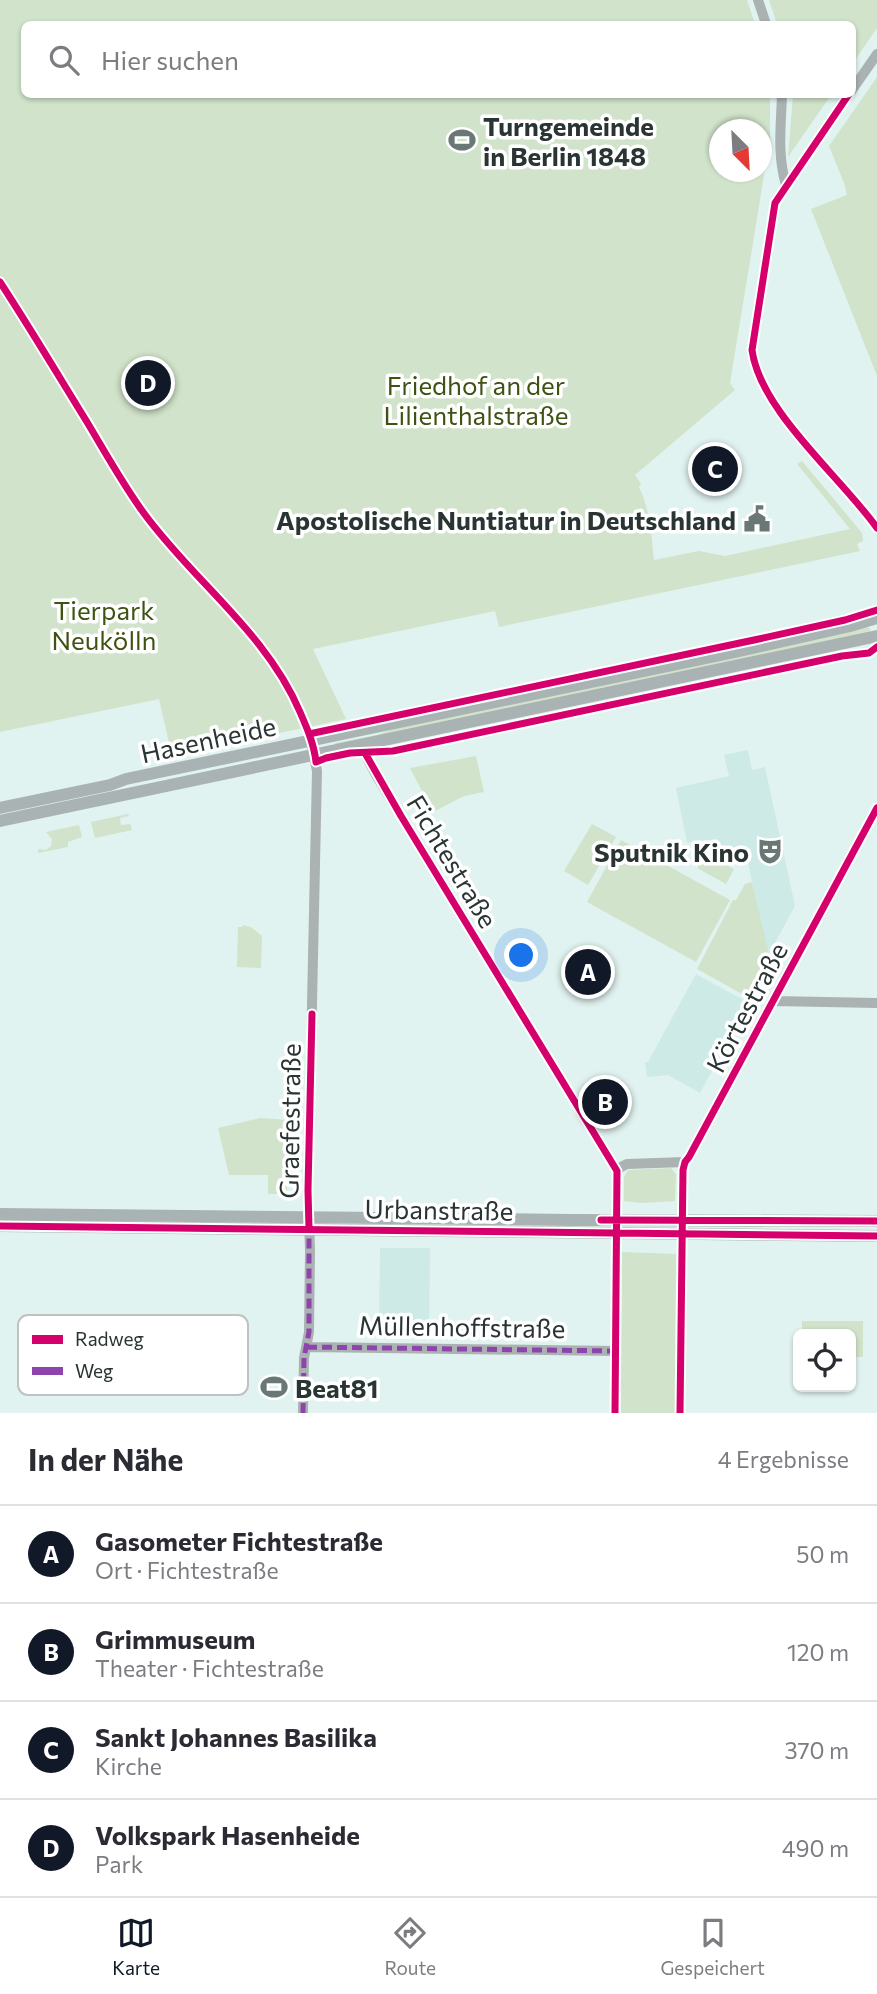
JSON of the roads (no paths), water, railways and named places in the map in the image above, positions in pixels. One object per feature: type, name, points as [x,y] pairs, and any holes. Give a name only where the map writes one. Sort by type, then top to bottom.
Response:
[{"type":"main road","points":[[875,618],[877,635]]},
{"type":"main road","name":"Hasenheide","points":[[0,808],[735,652],[875,618]]},
{"type":"main road","name":"Hasenheide","points":[[0,821],[877,635]]},
{"type":"main road","points":[[264,750],[267,765]]},
{"type":"main road","name":"Urbanstraße","points":[[0,1214],[309,1223],[617,1226],[682,1220],[877,1221]]},
{"type":"main road","name":"Urbanstraße","points":[[0,1226],[309,1223]]},
{"type":"main road","name":"Urbanstraße","points":[[617,1226],[682,1234],[877,1236]]},
{"type":"street","points":[[758,0],[765,21]]},
{"type":"street","points":[[856,84],[877,54]]},
{"type":"street","points":[[782,98],[780,166],[786,185]]},
{"type":"street","points":[[846,98],[775,203],[752,350],[754,364],[782,415],[877,528]]},
{"type":"street","name":"Graefestraße","points":[[303,1413],[304,1358],[309,1332],[308,1178],[317,771],[311,741]]},
{"type":"street","name":"Fichtestraße","points":[[363,744],[368,760],[382,784],[617,1171]]},
{"type":"street","name":"Körtestraße","points":[[680,1413],[685,1162],[877,808]]},
{"type":"street","points":[[773,1001],[877,1003]]},
{"type":"street","points":[[615,1413],[617,1171],[627,1164],[685,1162]]},
{"type":"street","name":"Müllenhoffstraße","points":[[307,1347],[616,1351]]},
{"type":"place","name":"Turngemeinde in Berlin 1848","points":[[462,140]]},
{"type":"place","name":"Volkspark Hasenheide","points":[[148,383]]},
{"type":"place","name":"Sankt Johannes Basilika","points":[[715,469]]},
{"type":"place","name":"Apostolische Nuntiatur in Deutschland","points":[[757,519]]},
{"type":"place","name":"Sputnik Kino","points":[[770,851]]},
{"type":"place","name":"Gasometer Fichtestraße","points":[[588,972]]},
{"type":"place","name":"Grimmuseum","points":[[605,1102]]},
{"type":"place","name":"Beat81","points":[[274,1387]]},
{"type":"park label","name":"Friedhof an der Lilienthalstraße","points":[[476,399]]},
{"type":"park label","name":"Tierpark Neukölln","points":[[104,624]]}]
